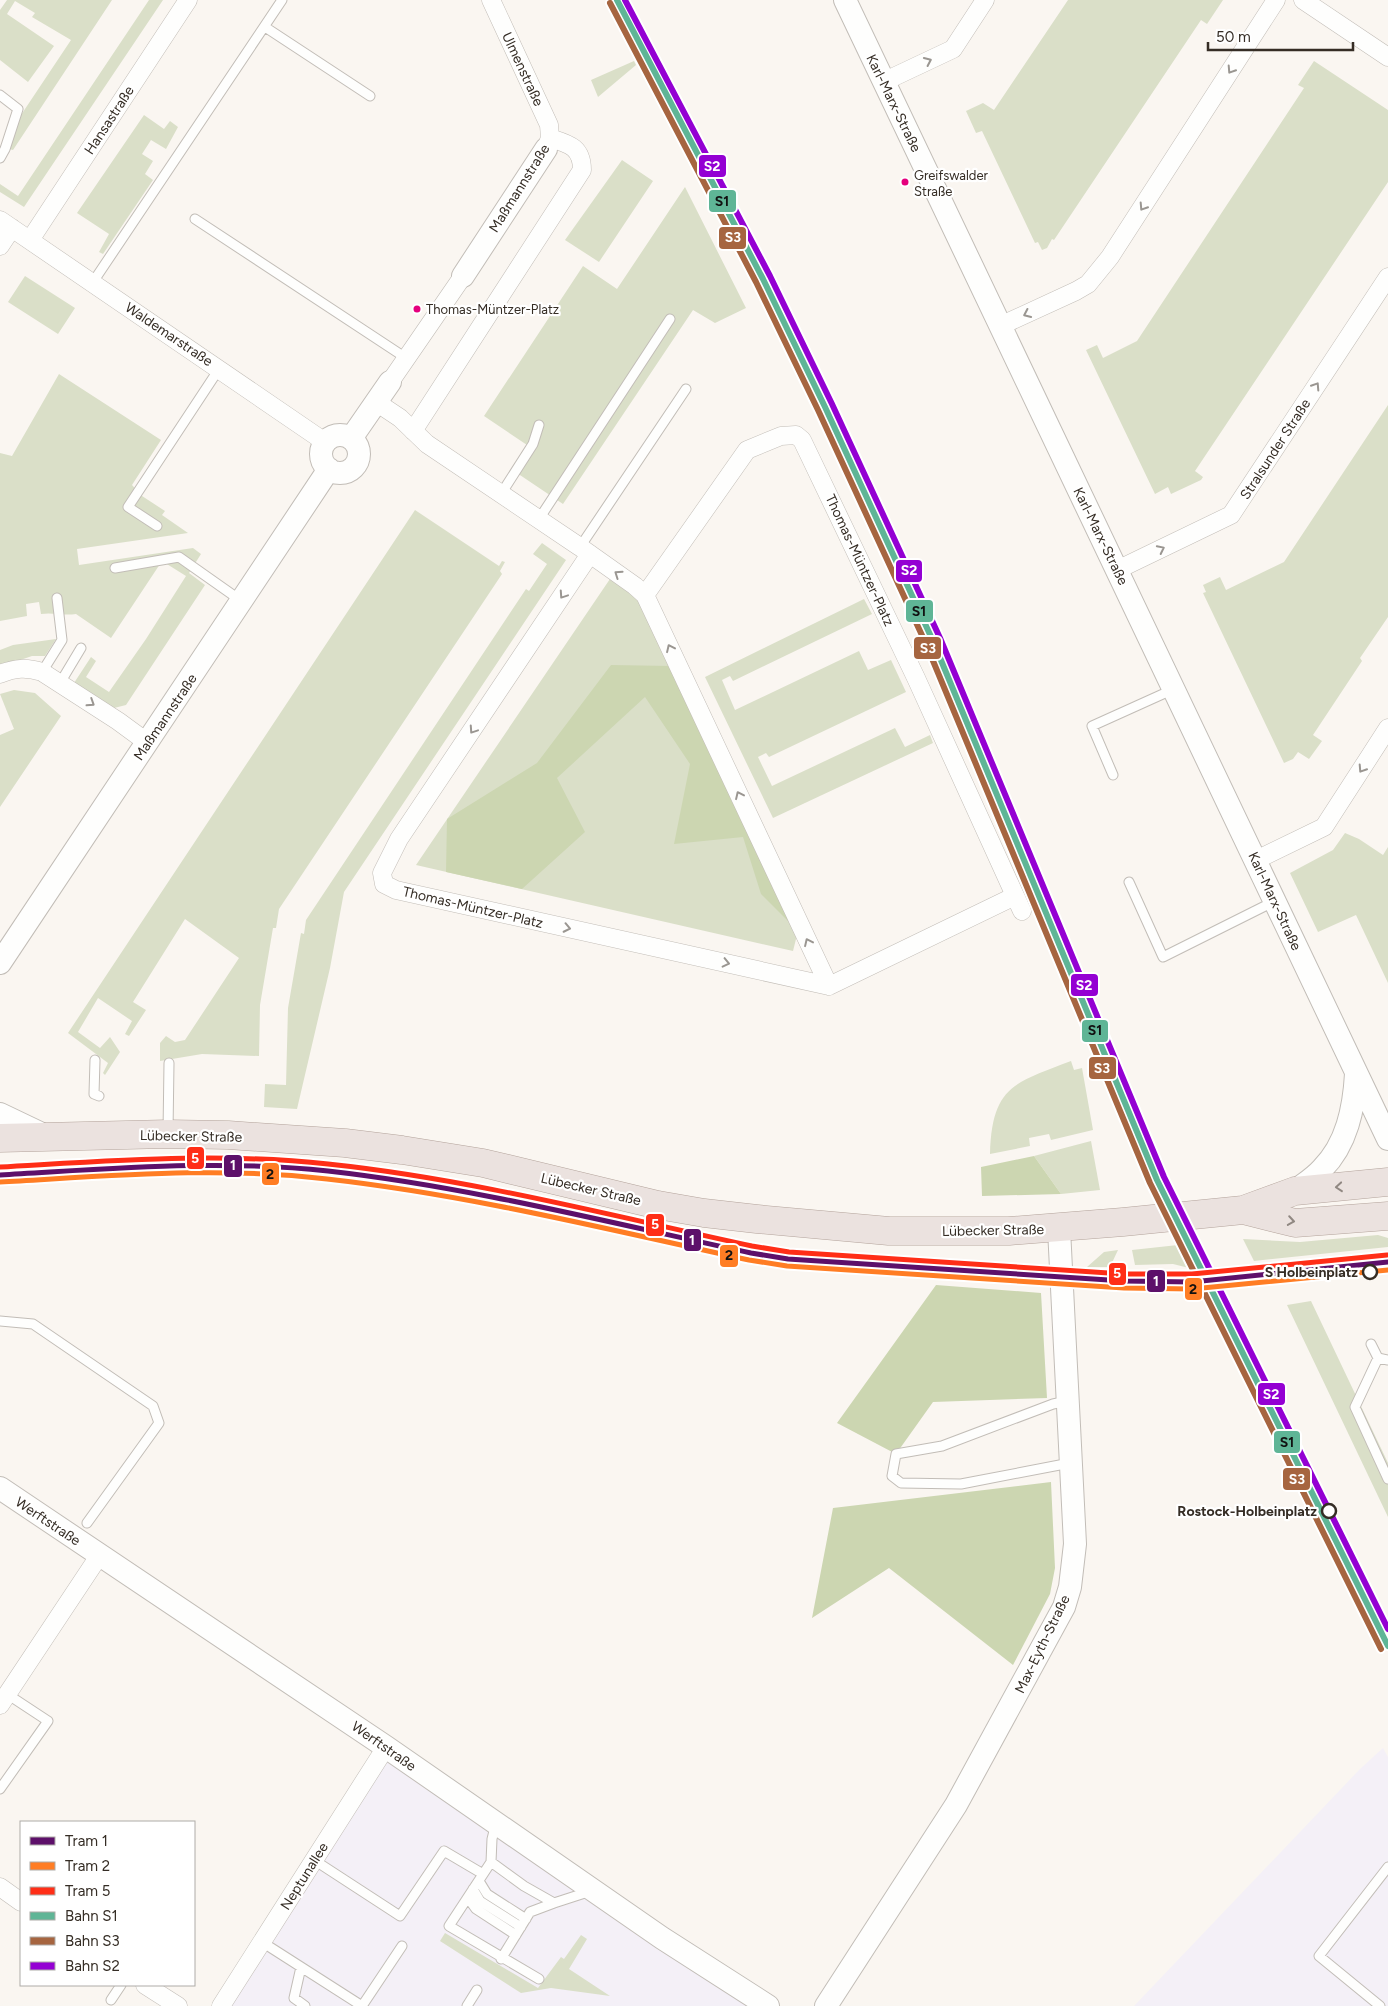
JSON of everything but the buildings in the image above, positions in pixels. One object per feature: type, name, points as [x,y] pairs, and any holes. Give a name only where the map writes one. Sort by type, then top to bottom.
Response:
[{"type":"main road","name":"Lübecker Straße","points":[[0,1138],[168,1134],[228,1135],[345,1143],[482,1163],[658,1205],[767,1220],[889,1230],[1009,1232],[1059,1228],[1243,1210],[1295,1191],[1388,1182]]},
{"type":"main road","name":"Lübecker Straße","points":[[1243,1210],[1295,1222],[1388,1216]]},
{"type":"street","name":"Hansastraße","points":[[30,240],[188,0]]},
{"type":"street","name":"Ulmenstraße","points":[[492,0],[549,125],[548,144]]},
{"type":"street","name":"Karl-Marx-Straße","points":[[845,0],[1388,1139]]},
{"type":"street","points":[[884,82],[953,49],[985,0]]},
{"type":"street","points":[[1000,326],[1088,284],[1110,258],[1276,0]]},
{"type":"street","points":[[1303,0],[1388,57]]},
{"type":"street","name":"Maßmannstraße","points":[[352,437],[463,276],[548,144],[574,147],[582,159],[582,170],[413,431]]},
{"type":"street","name":"Waldemarstraße","points":[[0,246],[6,224],[325,442]]},
{"type":"street","name":"Stralsunder Straße","points":[[1117,570],[1231,515],[1388,277]]},
{"type":"street","points":[[376,402],[400,418],[427,444],[585,550],[636,586],[645,595],[829,986]]},
{"type":"street","points":[[344,434],[352,437],[356,442],[360,455],[354,468],[342,473],[329,470],[323,463],[321,455],[325,442],[335,435],[344,434]]},
{"type":"street","name":"Thomas-Müntzer-Platz","points":[[585,550],[399,839],[382,873],[384,884],[405,892],[829,986],[1019,904],[916,678],[802,440],[796,435],[780,436],[748,450],[645,595]]},
{"type":"street","name":"Maßmannstraße","points":[[0,963],[329,470]]},
{"type":"street","points":[[0,674],[13,669],[28,668],[42,672],[148,742]]},
{"type":"street","points":[[1256,860],[1324,827],[1388,728]]},
{"type":"street","points":[[1295,1191],[1323,1169],[1341,1143],[1350,1116],[1356,1072]]},
{"type":"street","points":[[0,1114],[46,1136]]},
{"type":"street","name":"Max-Eyth-Straße","points":[[826,2006],[956,1805],[1064,1607],[1070,1587],[1074,1552],[1059,1228]]},
{"type":"street","name":"Werftstraße","points":[[0,1488],[386,1747],[662,1938],[768,2006]]},
{"type":"street","points":[[3,1700],[99,1556]]},
{"type":"street","name":"Neptunallee","points":[[222,2006],[386,1747]]},
{"type":"street","points":[[0,1888],[20,1901]]},
{"type":"street","points":[[147,1986],[178,2006]]},
{"type":"lane","points":[[93,282],[282,0]]},
{"type":"lane","points":[[265,27],[370,96]]},
{"type":"lane","points":[[0,95],[18,109],[5,149],[0,158]]},
{"type":"lane","points":[[195,219],[406,358]]},
{"type":"lane","points":[[539,519],[670,319]]},
{"type":"lane","points":[[157,526],[128,507],[219,368]]},
{"type":"lane","points":[[585,550],[686,389]]},
{"type":"lane","points":[[501,494],[533,444],[539,425]]},
{"type":"lane","points":[[115,568],[179,557],[242,602]]},
{"type":"lane","points":[[42,672],[62,640],[57,598]]},
{"type":"lane","points":[[60,683],[81,648]]},
{"type":"lane","points":[[1113,775],[1092,726],[1174,689]]},
{"type":"lane","points":[[1129,882],[1163,957],[1275,901]]},
{"type":"lane","points":[[95,1060],[94,1094],[99,1096]]},
{"type":"lane","points":[[168,1134],[170,1063]]},
{"type":"lane","points":[[0,1321],[33,1324],[153,1406],[158,1423],[87,1523]]},
{"type":"lane","points":[[1371,1344],[1378,1358]]},
{"type":"lane","points":[[1378,1358],[1388,1360]]},
{"type":"lane","points":[[1378,1358],[1355,1407],[1388,1479]]},
{"type":"lane","points":[[1068,1400],[942,1446],[896,1454],[892,1476],[901,1483],[961,1484],[1071,1463]]},
{"type":"lane","points":[[0,1789],[48,1721],[3,1700]]},
{"type":"lane","points":[[496,1823],[492,1839],[491,1862],[449,1926],[501,1959],[539,1979]]},
{"type":"lane","points":[[314,1860],[400,1916],[444,1851],[481,1877],[487,1894],[523,1923]]},
{"type":"lane","points":[[491,1862],[524,1886],[554,1903]]},
{"type":"lane","points":[[1380,2006],[1319,1956],[1388,1868]]},
{"type":"lane","points":[[473,1889],[480,1901],[523,1923]]},
{"type":"lane","points":[[501,1959],[530,1912],[593,1890]]},
{"type":"lane","points":[[468,1898],[476,1909],[516,1935]]},
{"type":"lane","points":[[262,1942],[362,2006],[402,1946]]},
{"type":"lane","points":[[301,1967],[294,1998],[306,2006]]},
{"type":"lane","points":[[111,2000],[120,1986]]},
{"type":"lane","points":[[467,2006],[477,1990]]},
{"type":"shaded area","points":[[386,1747],[768,2006],[221,2006]]},
{"type":"shaded area","points":[[1383,1748],[1388,1757],[1388,2006],[1134,2006],[1360,1769]]},
{"type":"green space","points":[[7,0],[112,0],[13,150],[9,149],[19,118],[71,40],[32,17],[35,13],[15,1],[7,14],[54,46],[28,82],[0,60],[0,10]]},
{"type":"green space","points":[[149,0],[163,0],[24,207],[0,192],[0,184],[18,196]]},
{"type":"green space","points":[[1068,0],[1223,0],[1207,24],[1201,20],[1054,240],[1052,239],[1047,248],[1042,250],[1038,242],[1035,243],[982,131],[976,133],[966,111],[983,103],[994,110]]},
{"type":"green space","points":[[634,61],[636,65],[598,97],[591,80]]},
{"type":"green space","points":[[1314,61],[1388,110],[1388,182],[1195,471],[1203,477],[1201,480],[1171,494],[1168,487],[1155,494],[1086,350],[1097,345],[1103,358],[1137,341],[1304,88],[1298,85]]},
{"type":"green space","points":[[144,115],[164,129],[170,121],[178,127],[166,149],[151,140],[142,154],[153,161],[145,174],[153,180],[103,254],[99,252],[109,234],[77,213]]},
{"type":"green space","points":[[622,160],[653,181],[599,262],[565,240]]},
{"type":"green space","points":[[685,187],[746,308],[715,323],[693,310],[563,504],[511,469],[527,445],[484,416],[583,266],[617,289]]},
{"type":"green space","points":[[25,276],[75,308],[58,334],[8,302]]},
{"type":"green space","points":[[59,374],[161,440],[132,485],[142,496],[165,511],[162,515],[188,533],[77,549],[79,565],[193,548],[201,554],[189,573],[205,585],[126,705],[114,708],[74,683],[91,657],[96,661],[86,677],[109,692],[146,639],[186,576],[162,561],[111,638],[76,614],[41,614],[39,602],[26,604],[27,616],[0,621],[0,453],[12,456]]},
{"type":"green space","points":[[1388,405],[1388,617],[1360,658],[1362,661],[1313,735],[1322,741],[1309,759],[1298,752],[1293,759],[1284,763],[1203,593],[1206,592],[1203,585],[1220,577],[1226,590],[1284,562]]},
{"type":"green space","points":[[415,510],[499,566],[502,561],[505,562],[500,571],[502,574],[279,909],[276,928],[273,928],[260,1005],[259,1056],[202,1054],[160,1061],[160,1043],[166,1036],[175,1042],[185,1040],[239,958],[185,919],[133,1002],[146,1010],[129,1036],[125,1034],[132,1021],[98,998],[78,1032],[100,1048],[110,1037],[120,1052],[105,1075],[103,1073],[108,1063],[68,1033]]},
{"type":"green space","points":[[542,543],[566,560],[344,892],[330,968],[297,1109],[264,1107],[265,1084],[286,1085],[288,1008],[301,933],[304,934],[306,920],[526,589],[529,591],[547,564],[533,554]]},
{"type":"green space","points":[[612,576],[636,592],[798,931],[793,951],[416,865]]},
{"type":"green space","points":[[864,599],[872,614],[733,681],[730,676],[722,680],[735,710],[859,651],[868,670],[891,660],[906,692],[769,757],[766,753],[758,757],[772,786],[895,728],[905,747],[930,735],[933,743],[773,818],[705,677]]},
{"type":"green space","points":[[56,639],[45,656],[32,656],[0,667],[0,650],[13,645]]},
{"type":"green space","points":[[611,665],[672,666],[798,931],[761,894],[743,837],[674,844],[690,764],[645,697],[557,778],[585,832],[522,889],[446,872],[447,819],[537,763]]},
{"type":"green space","points":[[14,690],[35,693],[61,716],[0,807],[0,735],[14,729],[0,694]]},
{"type":"green space","points":[[1345,833],[1359,839],[1383,855],[1388,847],[1388,983],[1356,915],[1318,932],[1290,873],[1333,850]]},
{"type":"green space","points":[[1071,1061],[1074,1070],[1082,1068],[1093,1130],[1051,1140],[1049,1134],[1029,1138],[1030,1146],[990,1154],[995,1114],[1001,1100],[1021,1082]]},
{"type":"green space","points":[[1091,1141],[1100,1190],[1061,1194],[1034,1156]]},
{"type":"green space","points":[[1034,1156],[1061,1194],[982,1196],[981,1167]]},
{"type":"green space","points":[[81,1160],[80,1163],[0,1167],[0,1164]]},
{"type":"green space","points":[[1378,1235],[1388,1238],[1388,1247],[1254,1261],[1243,1239],[1300,1242]]},
{"type":"green space","points":[[1178,1245],[1189,1268],[1173,1264],[1135,1265],[1132,1250]]},
{"type":"green space","points":[[1118,1250],[1110,1267],[1087,1267],[1104,1252]]},
{"type":"green space","points":[[936,1285],[1041,1293],[1047,1398],[933,1402],[896,1454],[837,1423]]},
{"type":"green space","points":[[1311,1301],[1388,1463],[1388,1517],[1287,1305]]},
{"type":"green space","points":[[1051,1482],[1055,1568],[1050,1594],[1013,1665],[889,1568],[812,1618],[833,1508]]},
{"type":"green space","points":[[445,1933],[538,1988],[561,1957],[564,1959],[581,1935],[587,1939],[569,1969],[610,1996],[551,1988],[521,1993],[440,1941]]},
{"type":"tram line","name":"5","points":[[0,1167],[123,1160],[205,1158],[287,1160],[435,1179],[594,1211],[752,1246],[789,1252],[1124,1274],[1192,1274],[1387,1255]]},
{"type":"tram line","name":"1","points":[[0,1175],[164,1166],[287,1167],[434,1186],[593,1218],[751,1253],[788,1259],[1124,1281],[1192,1282],[1388,1262]]},
{"type":"tram line","name":"2","points":[[0,1182],[164,1173],[286,1175],[434,1194],[592,1225],[749,1260],[787,1266],[1124,1288],[1192,1289],[1388,1270]]},
{"type":"rail line","name":"S1","points":[[617,0],[763,279],[825,407],[933,641],[1157,1180],[1388,1646]]},
{"type":"rail line","name":"S2","points":[[625,0],[770,276],[832,404],[940,638],[1164,1177],[1388,1629]]},
{"type":"rail line","name":"S3","points":[[610,3],[756,282],[818,410],[926,644],[1150,1183],[1381,1649]]},
{"type":"place","name":"Greifswalder Straße","points":[[905,182]]},
{"type":"place","name":"Thomas-Müntzer-Platz","points":[[417,309]]},
{"type":"place","name":"S Holbeinplatz","points":[[1370,1272]]},
{"type":"place","name":"Rostock-Holbeinplatz","points":[[1329,1511]]}]
